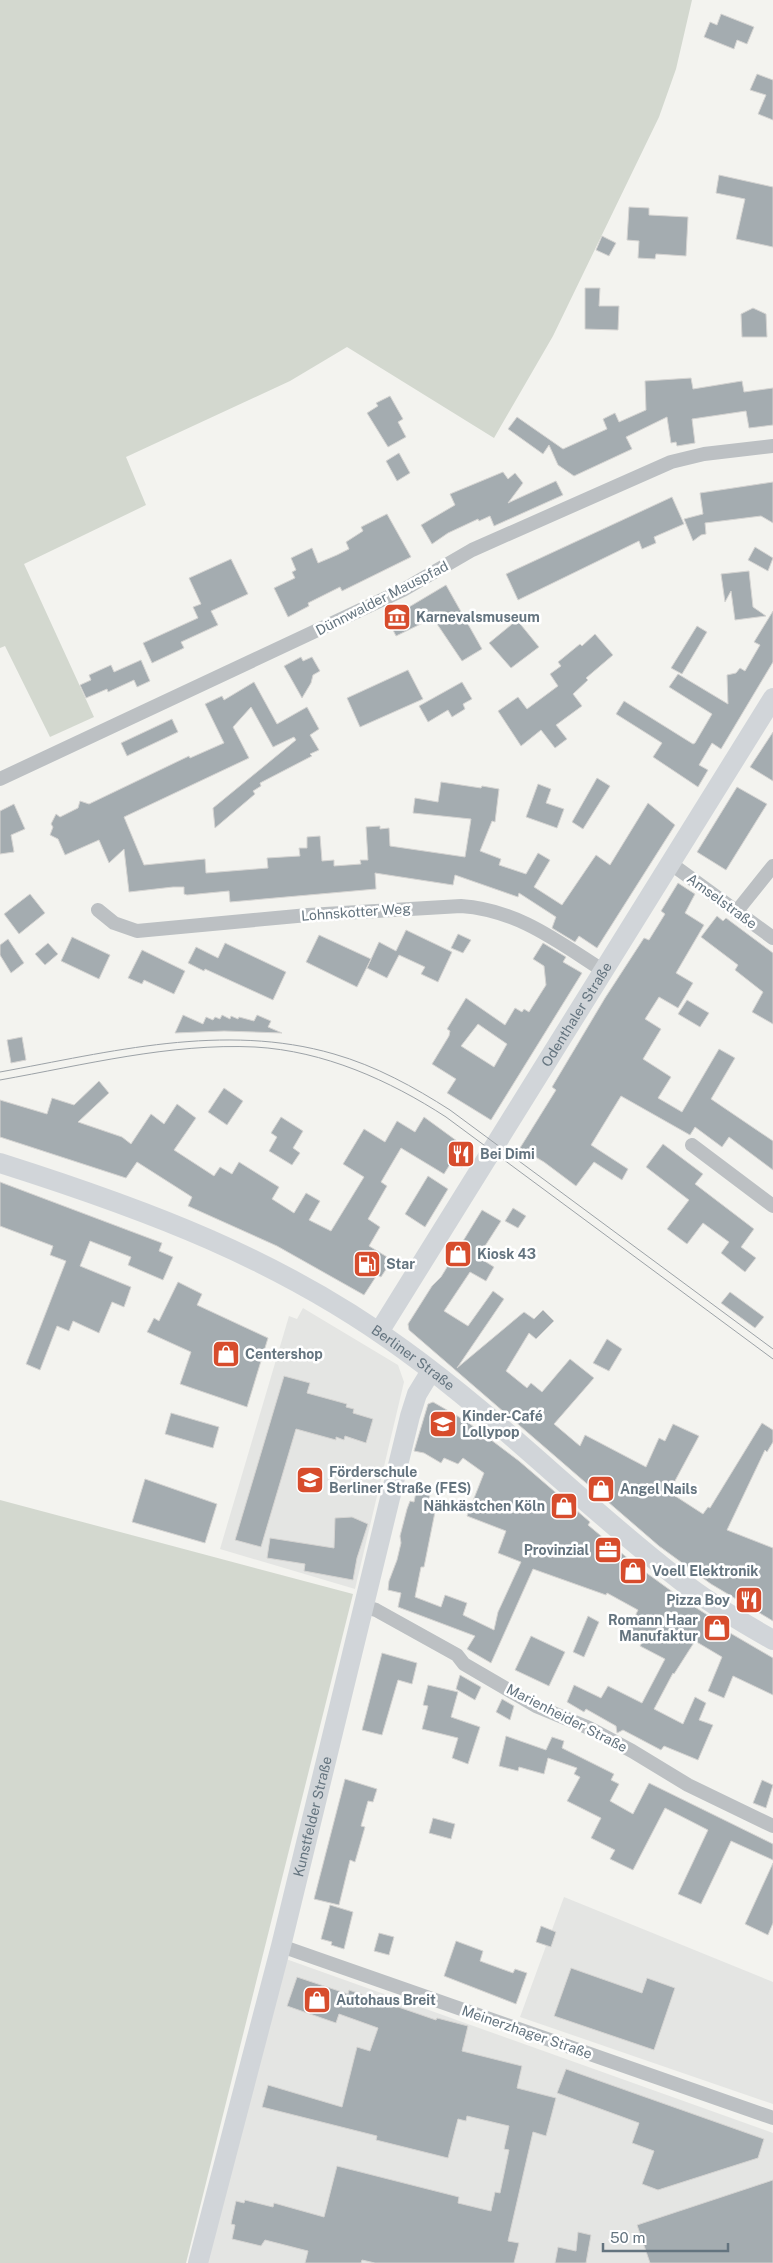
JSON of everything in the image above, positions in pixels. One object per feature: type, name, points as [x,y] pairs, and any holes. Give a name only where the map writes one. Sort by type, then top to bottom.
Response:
[{"type":"main road","name":"Odenthaler Straße","points":[[379,1332],[773,698]]},
{"type":"main road","name":"Berliner Straße","points":[[0,1163],[80,1188],[228,1246],[294,1279],[379,1332],[431,1372],[680,1580],[737,1620],[773,1640]]},
{"type":"main road","name":"Kunstfelder Straße","points":[[198,2263],[281,1946],[414,1404],[423,1382],[431,1372]]},
{"type":"street","name":"Dünnwalder Mauspfad","points":[[0,780],[403,590],[472,550],[671,462],[704,454],[773,446]]},
{"type":"street","name":"Amselstraße","points":[[670,863],[773,938]]},
{"type":"street","points":[[737,911],[773,866]]},
{"type":"street","name":"Lohnskotter Weg","points":[[98,910],[114,923],[138,931],[308,915],[461,906],[482,908],[513,916],[536,927],[604,971]]},
{"type":"street","points":[[692,1145],[773,1206]]},
{"type":"street","name":"Marienheider Straße","points":[[363,1606],[376,1610],[449,1651],[464,1664],[536,1706],[588,1728],[632,1751],[688,1785],[773,1826]]},
{"type":"street","name":"Meinerzhager Straße","points":[[281,1946],[773,2118]]},
{"type":"shaded area","points":[[0,0],[692,0],[676,69],[659,117],[553,336],[494,438],[347,347],[290,381],[126,457],[146,505],[24,564],[94,717],[50,737],[5,646],[0,648]]},
{"type":"shaded area","name":"Förderschule Berliner Straße (FES)","points":[[303,1308],[398,1365],[404,1382],[355,1589],[220,1549],[289,1316],[297,1319]]},
{"type":"shaded area","points":[[0,1500],[353,1594],[186,2263],[0,2263]]},
{"type":"shaded area","points":[[564,1897],[773,1982],[773,2104],[520,2017]]},
{"type":"shaded area","points":[[286,1959],[773,2133],[773,2263],[207,2263]]},
{"type":"building","points":[[721,14],[754,27],[747,44],[737,40],[734,49],[704,37],[710,22],[717,25]]},
{"type":"building","points":[[757,74],[773,80],[773,120],[758,114],[766,95],[750,90]]},
{"type":"building","points":[[719,175],[773,187],[773,247],[736,239],[745,199],[716,193]]},
{"type":"building","points":[[629,207],[649,208],[649,215],[688,217],[686,256],[656,254],[655,259],[638,258],[639,241],[627,240]]},
{"type":"building","points":[[602,236],[616,243],[609,256],[596,250]]},
{"type":"building","points":[[585,288],[600,288],[599,306],[619,306],[618,330],[585,329]]},
{"type":"building","points":[[753,308],[766,314],[767,337],[742,337],[741,314]]},
{"type":"building","points":[[691,378],[693,389],[742,381],[744,392],[773,388],[773,425],[749,428],[746,411],[692,419],[695,443],[677,446],[676,442],[671,443],[667,417],[626,437],[632,449],[574,476],[558,465],[549,445],[543,454],[508,429],[517,417],[563,449],[607,429],[603,419],[615,413],[619,422],[646,410],[645,381]]},
{"type":"building","points":[[390,396],[403,419],[398,422],[406,437],[388,447],[367,413],[378,406],[376,403]]},
{"type":"building","points":[[399,453],[410,473],[397,481],[386,461]]},
{"type":"building","points":[[503,472],[508,479],[515,473],[523,483],[508,503],[556,481],[563,495],[494,526],[490,516],[479,521],[478,519],[448,533],[432,544],[421,525],[455,505],[450,494]]},
{"type":"building","points":[[773,482],[773,523],[761,516],[705,523],[706,534],[693,541],[684,519],[703,514],[700,493]]},
{"type":"building","points":[[672,497],[684,524],[654,537],[656,543],[642,549],[639,541],[518,600],[506,574]]},
{"type":"building","points":[[387,514],[411,557],[342,591],[340,587],[308,603],[309,606],[288,617],[274,588],[295,578],[292,572],[296,570],[291,558],[312,548],[318,563],[337,555],[349,549],[346,542],[363,531],[361,527]]},
{"type":"building","points":[[755,547],[773,558],[768,571],[748,560]]},
{"type":"building","points":[[231,559],[248,594],[211,611],[218,625],[181,642],[184,648],[152,663],[143,643],[198,618],[193,607],[201,604],[189,578]]},
{"type":"building","points":[[749,571],[753,607],[766,616],[735,620],[731,591],[725,602],[721,574]]},
{"type":"building","points":[[446,585],[482,649],[462,661],[433,618],[396,636],[386,616],[404,610]]},
{"type":"building","points":[[773,611],[773,662],[721,749],[712,743],[699,765],[708,770],[698,787],[653,757],[662,743],[616,714],[624,701],[693,744],[695,743],[712,714],[669,687],[678,674],[728,704],[727,675],[736,673],[740,668],[745,671],[760,645],[754,642]]},
{"type":"building","points":[[517,620],[539,647],[511,668],[489,643]]},
{"type":"building","points":[[697,626],[707,632],[682,674],[671,668]]},
{"type":"building","points":[[595,634],[613,655],[586,678],[588,680],[573,694],[582,706],[556,725],[567,739],[555,748],[541,730],[521,746],[498,711],[518,697],[527,709],[558,686],[550,674],[561,666],[558,662],[580,644],[582,646]]},
{"type":"building","points":[[301,657],[303,661],[312,657],[320,671],[313,675],[311,683],[302,698],[284,666]]},
{"type":"building","points":[[141,660],[150,681],[137,687],[134,680],[108,692],[107,689],[86,698],[80,685],[91,680],[89,675],[111,665],[114,672]]},
{"type":"building","points":[[408,670],[423,699],[360,727],[347,698]]},
{"type":"building","points":[[254,682],[277,724],[307,707],[319,729],[310,735],[319,750],[310,754],[312,756],[260,783],[261,786],[253,791],[255,794],[215,828],[213,808],[296,740],[294,737],[273,747],[251,707],[233,727],[249,758],[124,817],[144,865],[205,859],[206,873],[268,868],[267,858],[300,856],[299,848],[307,848],[307,837],[320,836],[322,861],[334,860],[334,866],[361,864],[360,860],[368,860],[366,827],[380,826],[380,829],[389,828],[390,846],[465,857],[471,819],[413,813],[415,798],[438,802],[441,782],[499,789],[495,822],[492,821],[480,851],[501,859],[499,865],[526,874],[538,853],[550,860],[534,887],[562,905],[596,855],[610,865],[648,803],[675,825],[597,948],[579,936],[575,942],[552,928],[556,917],[519,893],[518,897],[455,875],[453,885],[375,873],[376,889],[230,902],[229,891],[187,895],[184,894],[184,887],[173,887],[129,892],[124,849],[109,863],[99,840],[65,855],[58,839],[50,835],[53,827],[51,824],[56,814],[60,817],[78,808],[80,801],[89,804],[189,756],[190,758],[224,743],[205,704],[222,696],[224,700]]},
{"type":"building","points":[[462,682],[472,699],[463,704],[465,709],[452,717],[448,710],[428,722],[419,706]]},
{"type":"building","points":[[172,719],[178,732],[127,756],[121,743]]},
{"type":"building","points":[[773,732],[773,781],[750,767]]},
{"type":"building","points":[[597,778],[610,786],[583,829],[572,822]]},
{"type":"building","points":[[538,784],[551,789],[546,803],[564,809],[557,828],[526,817]]},
{"type":"building","points":[[737,787],[767,804],[726,870],[697,852]]},
{"type":"building","points":[[14,804],[25,829],[11,835],[14,852],[0,854],[0,811]]},
{"type":"building","points":[[678,883],[695,894],[685,913],[704,925],[676,973],[693,983],[678,1008],[659,997],[645,1019],[661,1029],[643,1059],[671,1077],[658,1098],[682,1112],[719,1049],[735,1058],[711,1099],[773,1141],[773,1170],[729,1137],[722,1147],[695,1127],[690,1135],[621,1096],[591,1145],[628,1169],[622,1180],[594,1162],[576,1186],[544,1162],[520,1148],[556,1090],[552,1087],[605,998],[644,938],[649,940],[665,914],[661,911]]},
{"type":"building","points":[[30,894],[45,913],[19,934],[4,914]]},
{"type":"building","points":[[717,916],[723,921],[726,918],[773,953],[773,1024],[752,1012],[763,992],[735,970],[738,965],[701,937]]},
{"type":"building","points":[[406,930],[452,952],[438,982],[421,974],[425,967],[399,955],[387,978],[367,968],[379,942],[396,951]]},
{"type":"building","points":[[458,934],[471,940],[463,953],[451,948]]},
{"type":"building","points":[[319,935],[371,959],[357,987],[306,962]]},
{"type":"building","points":[[72,937],[110,955],[99,979],[61,961]]},
{"type":"building","points":[[8,939],[24,963],[11,973],[0,955],[0,945]]},
{"type":"building","points":[[48,943],[58,954],[45,965],[35,954]]},
{"type":"building","points":[[225,943],[286,972],[273,1000],[188,963],[196,947],[218,958]]},
{"type":"building","points":[[543,943],[566,957],[563,962],[582,973],[491,1120],[447,1093],[456,1079],[432,1064],[449,1036],[450,1031],[447,1029],[466,998],[505,1025],[515,1008],[522,1012],[524,1009],[529,1012],[546,985],[544,966],[533,959]],"holes":[[[478,1024],[507,1044],[494,1067],[461,1046]]]},
{"type":"building","points":[[142,950],[185,971],[174,994],[144,980],[142,984],[128,978]]},
{"type":"building","points":[[687,1000],[709,1013],[700,1027],[678,1014]]},
{"type":"building","points":[[183,1015],[203,1024],[206,1017],[213,1020],[215,1017],[220,1019],[222,1015],[230,1019],[231,1016],[254,1021],[257,1015],[271,1021],[268,1027],[282,1033],[224,1031],[175,1033]]},
{"type":"building","points":[[22,1037],[26,1060],[11,1063],[7,1040]]},
{"type":"building","points":[[99,1081],[109,1093],[78,1122],[122,1137],[131,1144],[151,1114],[164,1124],[177,1104],[196,1118],[174,1150],[214,1176],[220,1167],[232,1174],[239,1162],[279,1187],[272,1199],[294,1213],[306,1193],[320,1201],[309,1220],[331,1231],[364,1177],[343,1164],[364,1129],[385,1142],[397,1121],[415,1132],[424,1117],[472,1152],[462,1168],[452,1161],[444,1174],[401,1148],[381,1182],[387,1186],[368,1219],[380,1227],[369,1246],[392,1260],[381,1277],[377,1275],[364,1295],[277,1246],[188,1206],[192,1197],[137,1162],[126,1178],[0,1137],[0,1100],[47,1114],[52,1098],[74,1105]]},
{"type":"building","points":[[224,1088],[243,1101],[227,1125],[208,1112]]},
{"type":"building","points":[[281,1117],[303,1131],[293,1148],[300,1153],[292,1165],[269,1151],[277,1137],[271,1133]]},
{"type":"building","points":[[663,1144],[703,1174],[695,1184],[754,1229],[741,1247],[756,1258],[745,1272],[721,1253],[729,1242],[703,1223],[687,1244],[667,1229],[689,1200],[646,1167]]},
{"type":"building","points":[[428,1176],[448,1189],[425,1227],[405,1214]]},
{"type":"building","points":[[0,1182],[162,1243],[159,1251],[173,1257],[163,1280],[128,1265],[131,1257],[90,1241],[80,1266],[131,1287],[124,1307],[112,1302],[99,1333],[73,1321],[69,1331],[57,1326],[40,1370],[26,1364],[66,1261],[50,1255],[53,1246],[0,1226]]},
{"type":"building","points":[[513,1208],[526,1216],[518,1228],[505,1221]]},
{"type":"building","points":[[482,1210],[501,1221],[478,1257],[494,1267],[486,1281],[470,1272],[444,1311],[468,1326],[493,1291],[504,1299],[457,1368],[524,1312],[534,1319],[543,1310],[554,1321],[536,1339],[529,1333],[506,1371],[527,1388],[531,1383],[542,1392],[570,1359],[594,1378],[554,1424],[580,1446],[585,1435],[646,1467],[659,1438],[665,1441],[673,1424],[699,1436],[669,1492],[703,1514],[708,1507],[710,1508],[762,1423],[773,1430],[773,1442],[767,1452],[765,1450],[727,1530],[773,1548],[773,1621],[711,1584],[659,1546],[409,1330],[408,1324],[432,1286],[441,1277]]},
{"type":"building","name":"Centershop","points":[[178,1282],[202,1294],[197,1305],[268,1338],[247,1407],[180,1384],[191,1352],[147,1332],[154,1318],[159,1321]]},
{"type":"building","points":[[730,1292],[764,1317],[755,1328],[721,1303]]},
{"type":"building","points":[[607,1339],[622,1349],[609,1371],[593,1363]]},
{"type":"building","points":[[284,1376],[310,1383],[307,1393],[347,1404],[346,1407],[354,1409],[353,1413],[373,1419],[366,1443],[345,1436],[344,1440],[336,1437],[336,1440],[296,1429],[261,1547],[235,1540]]},
{"type":"building","points":[[433,1402],[466,1421],[519,1461],[590,1522],[588,1525],[637,1566],[681,1598],[726,1627],[725,1630],[773,1658],[773,1695],[733,1676],[724,1698],[708,1691],[722,1657],[695,1641],[673,1673],[654,1709],[683,1724],[695,1697],[706,1703],[699,1720],[713,1725],[698,1760],[664,1746],[661,1750],[623,1730],[617,1733],[616,1726],[586,1709],[584,1712],[567,1702],[574,1685],[601,1698],[608,1686],[642,1703],[665,1659],[640,1646],[643,1641],[627,1632],[638,1610],[607,1593],[606,1595],[533,1569],[491,1663],[467,1649],[475,1636],[398,1607],[401,1593],[388,1590],[389,1581],[397,1560],[401,1543],[400,1536],[407,1509],[410,1501],[414,1502],[417,1487],[431,1491],[427,1505],[436,1507],[424,1567],[421,1567],[415,1597],[441,1607],[445,1595],[467,1603],[463,1615],[494,1630],[498,1612],[521,1562],[498,1553],[506,1531],[467,1516],[484,1473],[463,1458],[458,1464],[444,1458],[441,1463],[424,1453],[414,1451],[428,1404]]},
{"type":"building","points":[[171,1413],[219,1427],[213,1448],[165,1434]]},
{"type":"building","points":[[145,1479],[217,1504],[205,1543],[132,1522]]},
{"type":"building","points":[[352,1517],[368,1524],[357,1558],[353,1580],[304,1571],[305,1564],[267,1558],[270,1538],[334,1548],[335,1518]]},
{"type":"building","points":[[588,1616],[599,1622],[584,1657],[573,1652]]},
{"type":"building","points":[[531,1636],[565,1652],[549,1686],[515,1670]]},
{"type":"building","points":[[382,1653],[417,1663],[412,1684],[398,1680],[382,1735],[362,1730]]},
{"type":"building","points":[[460,1675],[481,1687],[475,1700],[456,1689]]},
{"type":"building","points":[[428,1685],[458,1692],[451,1717],[480,1727],[468,1764],[452,1758],[458,1738],[422,1729],[428,1706],[423,1705]]},
{"type":"building","points":[[502,1699],[514,1706],[510,1720],[496,1712]]},
{"type":"building","points":[[506,1736],[546,1750],[552,1737],[564,1741],[562,1748],[614,1774],[611,1780],[619,1784],[610,1801],[633,1814],[649,1783],[773,1844],[773,1860],[731,1841],[701,1904],[678,1894],[708,1830],[665,1808],[633,1870],[610,1859],[615,1850],[591,1838],[601,1818],[567,1801],[580,1777],[574,1774],[577,1768],[548,1758],[544,1774],[519,1767],[518,1771],[499,1766]]},
{"type":"building","points":[[345,1779],[377,1789],[373,1802],[368,1801],[361,1826],[365,1827],[355,1862],[350,1860],[339,1905],[314,1899]]},
{"type":"building","points":[[762,1780],[773,1785],[766,1808],[753,1803]]},
{"type":"building","points":[[433,1818],[455,1824],[451,1839],[429,1833]]},
{"type":"building","points":[[773,1863],[773,1923],[768,1935],[745,1924]]},
{"type":"building","points":[[330,1905],[353,1912],[344,1949],[331,1945],[332,1942],[321,1939]]},
{"type":"building","points":[[541,1926],[556,1932],[551,1947],[536,1942]]},
{"type":"building","points":[[379,1933],[394,1937],[389,1955],[374,1951]]},
{"type":"building","points":[[456,1941],[483,1951],[480,1961],[513,1973],[515,1969],[527,1973],[516,2004],[444,1976]]},
{"type":"building","points":[[571,1968],[642,1993],[647,1978],[675,1988],[654,2050],[554,2016]]},
{"type":"building","points":[[297,1977],[348,1994],[349,1990],[436,2020],[437,2018],[468,2026],[462,2051],[522,2066],[517,2088],[556,2098],[546,2136],[533,2132],[508,2241],[519,2243],[514,2263],[375,2263],[362,2260],[361,2263],[305,2263],[308,2251],[265,2240],[261,2246],[232,2239],[235,2225],[231,2224],[236,2201],[244,2203],[245,2200],[273,2207],[274,2203],[324,2217],[337,2166],[459,2197],[458,2203],[491,2211],[495,2192],[500,2193],[509,2150],[504,2149],[509,2126],[467,2116],[466,2121],[458,2119],[448,2158],[376,2140],[377,2136],[262,2107],[268,2085],[342,2107],[357,2047],[370,2051],[378,2028],[339,2014],[336,2023],[287,2006]]},
{"type":"building","points":[[566,2069],[764,2139],[758,2158],[658,2190],[642,2184],[654,2151],[632,2143],[639,2123],[557,2093]]},
{"type":"building","points":[[773,2180],[773,2263],[650,2263],[637,2225]]},
{"type":"building","points":[[578,2232],[591,2235],[586,2263],[555,2263],[558,2247],[576,2251]]},
{"type":"tram line","points":[[0,1072],[125,1049],[209,1040],[251,1040],[293,1045],[350,1059],[394,1078],[450,1110],[773,1349]]},
{"type":"tram line","points":[[0,1080],[127,1056],[191,1048],[255,1047],[306,1054],[331,1061],[402,1091],[446,1117],[773,1359]]},
{"type":"place","name":"Karnevalsmuseum","points":[[397,617]]},
{"type":"place","name":"Bei Dimi","points":[[461,1154]]},
{"type":"place","name":"Kiosk 43","points":[[458,1254]]},
{"type":"place","name":"Star","points":[[367,1264]]},
{"type":"place","name":"Centershop","points":[[226,1354]]},
{"type":"place","name":"Kinder-Café Lollypop","points":[[443,1424]]},
{"type":"place","name":"Förderschule Berliner Straße (FES)","points":[[310,1480]]},
{"type":"place","name":"Angel Nails","points":[[601,1489]]},
{"type":"place","name":"Nähkästchen Köln","points":[[564,1506]]},
{"type":"place","name":"Provinzial","points":[[608,1550]]},
{"type":"place","name":"Voell Elektronik","points":[[633,1571]]},
{"type":"place","name":"Pizza Boy","points":[[749,1600]]},
{"type":"place","name":"Romann Haar Manufaktur","points":[[717,1628]]},
{"type":"place","name":"Autohaus Breit","points":[[317,2000]]}]
